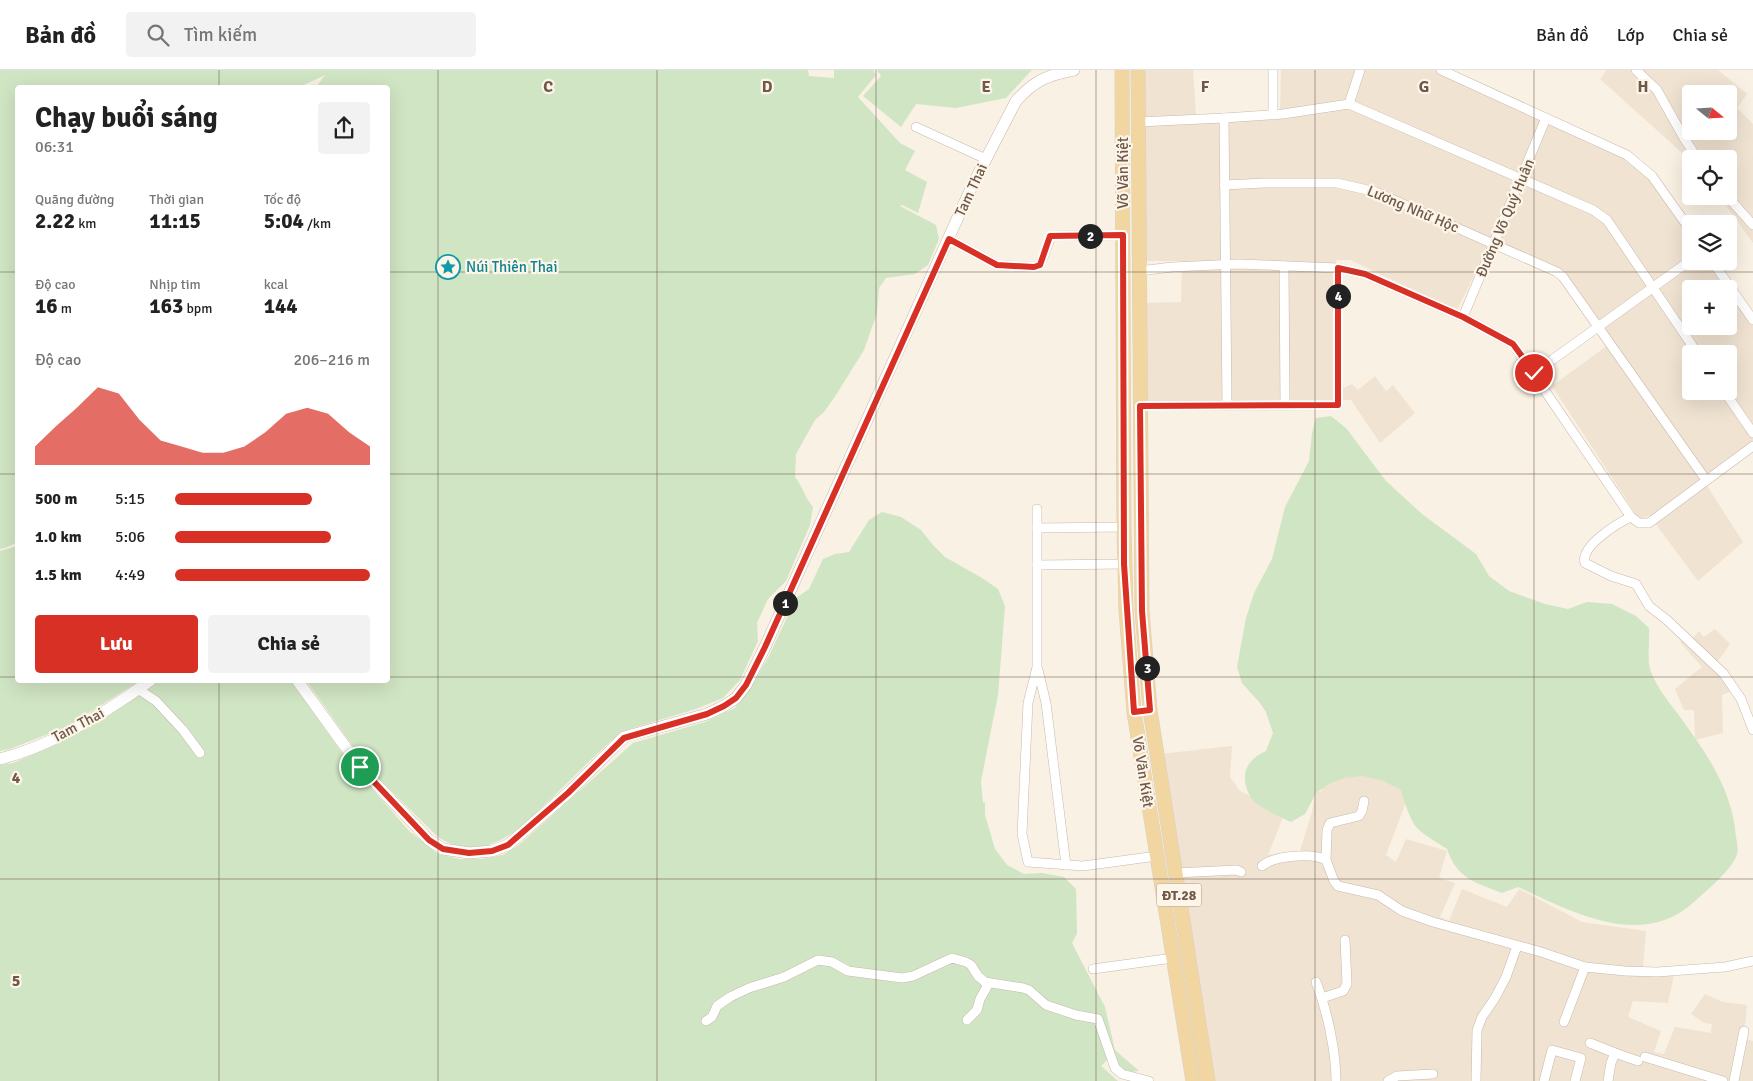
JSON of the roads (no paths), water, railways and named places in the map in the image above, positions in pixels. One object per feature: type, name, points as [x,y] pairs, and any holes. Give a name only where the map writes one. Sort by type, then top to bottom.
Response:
[{"type":"main road","name":"Võ Văn Kiệt","points":[[1122,70],[1124,564],[1134,712],[1193,1081]]},
{"type":"main road","name":"Võ Văn Kiệt","points":[[1138,70],[1142,611],[1150,710],[1208,1081]]},
{"type":"main road","points":[[1134,712],[1150,710]]},
{"type":"main road","points":[[1166,914],[1181,911]]},
{"type":"street","name":"Tam Thai","points":[[300,683],[360,767],[429,840],[443,849],[469,853],[492,851],[508,845],[568,793],[624,738],[707,714],[736,698],[746,685],[765,647],[972,186],[1016,101],[1023,93],[1042,79],[1053,74],[1074,70]]},
{"type":"street","points":[[1273,70],[1273,114]]},
{"type":"street","points":[[1349,104],[1360,70]]},
{"type":"street","points":[[1441,70],[1627,155],[1640,164],[1659,184],[1682,218]]},
{"type":"street","points":[[1636,70],[1658,90],[1692,150]]},
{"type":"street","points":[[1138,122],[1273,114],[1349,104],[1593,210],[1607,220],[1692,345]]},
{"type":"street","points":[[1224,118],[1227,404]]},
{"type":"street","name":"Đường Võ Quý Huân","points":[[1463,317],[1546,118]]},
{"type":"street","points":[[916,127],[986,159]]},
{"type":"street","name":"Lương Nhữ Hộc","points":[[1224,185],[1265,183],[1346,184],[1376,192],[1557,272],[1563,277],[1706,480]]},
{"type":"street","points":[[1735,205],[1753,225]]},
{"type":"street","points":[[949,239],[997,265],[1034,267],[1040,265],[1050,236],[1123,235]]},
{"type":"street","points":[[1139,271],[1172,267],[1226,265],[1338,268],[1365,274],[1463,317],[1513,344],[1631,517],[1639,523],[1649,524],[1753,446]]},
{"type":"street","points":[[1284,266],[1285,405]]},
{"type":"street","points":[[1534,373],[1682,266]]},
{"type":"street","points":[[1140,406],[1227,404],[1338,405],[1338,268]]},
{"type":"street","points":[[1718,270],[1753,320]]},
{"type":"street","points":[[1730,400],[1753,433]]},
{"type":"street","points":[[1037,509],[1037,667],[1028,703],[1022,834],[1028,862],[1084,866],[1157,856]]},
{"type":"street","points":[[1631,517],[1617,523],[1596,540],[1587,550],[1585,563],[1610,576],[1636,584],[1649,606],[1667,620],[1724,674],[1741,699],[1753,730]]},
{"type":"street","points":[[1037,528],[1124,527]]},
{"type":"street","points":[[1037,565],[1124,564]]},
{"type":"street","points":[[1037,667],[1046,703],[1066,865]]},
{"type":"street","name":"Tam Thai","points":[[0,759],[32,748],[96,717],[147,683]]},
{"type":"street","points":[[138,689],[156,701],[183,730],[200,753]]},
{"type":"street","points":[[1364,801],[1359,816],[1330,823],[1327,830],[1326,860],[1334,881],[1338,886],[1378,895],[1402,910],[1433,922],[1585,967],[1657,972],[1725,967],[1753,961]]},
{"type":"street","points":[[1262,866],[1268,862],[1297,856],[1319,857],[1326,860]]},
{"type":"street","points":[[1175,873],[1236,870],[1241,872]]},
{"type":"street","points":[[1322,998],[1343,991],[1347,984],[1345,940]]},
{"type":"street","points":[[1476,1081],[1477,1030],[1482,1017],[1503,983],[1517,946]]},
{"type":"street","points":[[706,1021],[712,1017],[717,1006],[730,997],[749,988],[784,977],[818,960],[832,962],[848,971],[902,978],[913,976],[952,958],[971,965],[982,980],[989,983],[1023,988],[1029,990],[1046,1005],[1071,1014],[1098,1019],[1114,1068],[1122,1074],[1149,1081]]},
{"type":"street","points":[[1093,969],[1173,958]]},
{"type":"street","points":[[1564,1022],[1585,967]]},
{"type":"street","points":[[1316,982],[1322,998],[1336,1064],[1336,1081]]},
{"type":"street","points":[[967,1020],[977,1010],[980,999],[989,983]]},
{"type":"street","points":[[1734,1081],[1744,1031]]},
{"type":"street","points":[[1590,1044],[1615,1053],[1722,1081]]},
{"type":"street","points":[[1544,1081],[1552,1050],[1581,1058],[1575,1081]]},
{"type":"street","points":[[1608,1081],[1611,1062],[1615,1053]]},
{"type":"street","points":[[1388,1081],[1397,1076],[1433,1074]]},
{"type":"place","name":"Núi Thiên Thai","points":[[448,267]]}]
